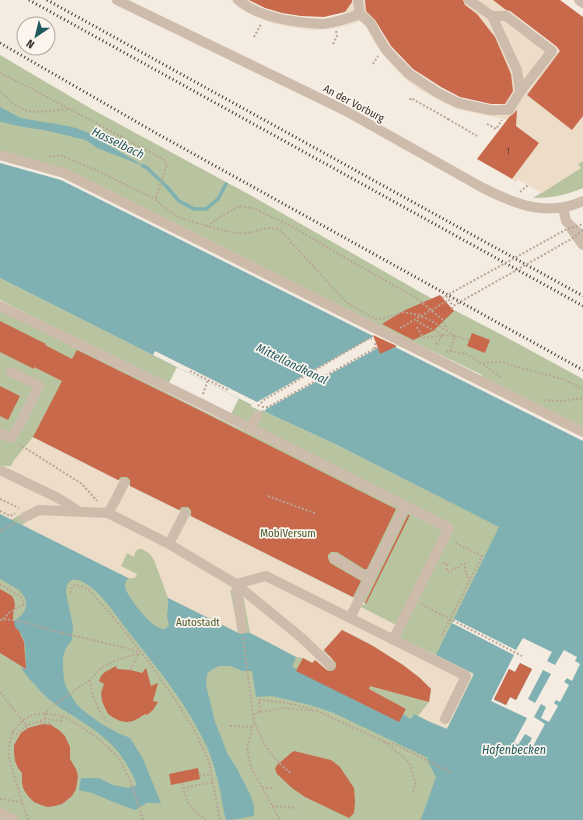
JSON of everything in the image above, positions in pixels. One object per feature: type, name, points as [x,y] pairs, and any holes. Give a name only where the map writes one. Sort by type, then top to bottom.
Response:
[{"type":"street","name":"An der Vorburg","points":[[117,0],[344,110],[507,200],[526,206],[544,208],[563,208],[583,201]]},
{"type":"street","points":[[238,0],[262,20],[322,24],[335,29],[344,20],[360,14]]},
{"type":"street","points":[[358,0],[360,14],[370,23],[382,53],[437,96],[458,103],[490,110],[509,110],[520,92],[552,51],[506,16],[492,16]]},
{"type":"street","points":[[469,0],[492,16],[517,70],[520,92]]},
{"type":"street","points":[[579,0],[583,3]]},
{"type":"street","points":[[0,155],[64,173],[583,432]]},
{"type":"street","points":[[563,208],[566,221],[583,245]]},
{"type":"street","points":[[566,221],[576,231],[583,235]]},
{"type":"street","points":[[0,306],[170,392],[232,422],[251,428],[449,528],[393,640]]},
{"type":"street","points":[[0,433],[11,438],[19,426],[39,386],[11,372]]},
{"type":"street","points":[[251,428],[257,416]]},
{"type":"street","points":[[0,470],[58,498],[79,512]]},
{"type":"street","points":[[108,513],[124,483]]},
{"type":"street","points":[[350,618],[405,506]]},
{"type":"street","points":[[32,513],[108,513],[169,544],[236,584],[303,639],[330,665]]},
{"type":"street","points":[[169,544],[185,513]]},
{"type":"street","points":[[334,558],[362,575],[371,576]]},
{"type":"street","points":[[236,584],[266,576],[466,676],[445,719]]},
{"type":"street","points":[[236,584],[242,629]]},
{"type":"street","points":[[0,813],[14,820]]},
{"type":"path","points":[[254,37],[262,20]]},
{"type":"path","points":[[334,44],[335,29]]},
{"type":"path","points":[[373,64],[382,53]]},
{"type":"path","points":[[0,73],[163,159],[167,164],[155,199],[166,209],[180,218],[220,229],[247,233],[273,228],[279,229],[346,302],[369,316],[376,319],[385,318],[403,312],[418,315],[432,321],[455,336]]},
{"type":"path","points":[[0,91],[17,106],[25,110],[37,112],[70,110]]},
{"type":"path","points":[[410,100],[411,98],[477,136]]},
{"type":"path","points":[[487,124],[496,129]]},
{"type":"path","points":[[518,193],[528,185]]},
{"type":"path","points":[[207,226],[240,206],[255,209],[295,228],[346,259],[416,297],[442,319],[448,332]]},
{"type":"path","points":[[442,298],[567,229],[583,224]]},
{"type":"path","points":[[452,306],[573,238],[583,230]]},
{"type":"path","points":[[446,296],[452,306],[452,309]]},
{"type":"path","points":[[443,335],[417,320],[449,300]]},
{"type":"path","points":[[417,327],[423,338],[443,335],[455,336],[469,340]]},
{"type":"path","points":[[429,355],[443,335]]},
{"type":"path","points":[[450,351],[455,336]]},
{"type":"path","points":[[374,349],[377,341],[368,339],[264,400],[256,408],[268,407],[378,348]]},
{"type":"path","points":[[429,355],[450,351],[467,354],[504,380]]},
{"type":"path","points":[[481,363],[500,362],[532,370],[565,380],[583,389]]},
{"type":"path","points":[[190,371],[228,390]]},
{"type":"path","points":[[204,392],[208,380]]},
{"type":"path","points":[[543,400],[559,401],[583,398]]},
{"type":"path","points":[[11,438],[82,484],[108,513]]},
{"type":"path","points":[[268,496],[317,514]]},
{"type":"path","points":[[0,499],[32,513]]},
{"type":"path","points":[[0,511],[10,516]]},
{"type":"path","points":[[0,531],[32,513]]},
{"type":"path","points":[[442,635],[470,579],[481,561],[482,556],[444,538]]},
{"type":"path","points":[[445,563],[447,564],[447,571],[449,572],[455,568],[457,569],[463,563],[465,564],[464,571],[467,572],[467,577],[470,579]]},
{"type":"path","points":[[0,584],[20,596],[24,602],[23,605],[10,612],[1,620]]},
{"type":"path","points":[[71,593],[72,587],[75,585],[89,590],[115,619],[176,701],[195,731],[209,762],[220,820]]},
{"type":"path","points":[[423,605],[522,656]]},
{"type":"path","points":[[1,620],[12,620],[140,652]]},
{"type":"path","points":[[242,629],[252,697],[254,722],[247,748],[251,768],[280,820]]},
{"type":"path","points":[[130,670],[140,652]]},
{"type":"path","points":[[45,719],[45,713],[52,705],[90,680],[101,668],[117,660],[140,652]]},
{"type":"path","points":[[90,680],[92,693],[98,709],[106,721]]},
{"type":"path","points":[[0,692],[26,725]]},
{"type":"path","points":[[260,712],[259,700],[304,706],[383,741],[395,744],[452,773]]},
{"type":"path","points":[[253,714],[284,708],[317,711]]},
{"type":"path","points":[[28,820],[11,766],[8,751],[12,732],[23,720],[33,715],[45,713],[62,716],[79,725],[102,741],[119,758],[132,787],[143,820]]},
{"type":"path","points":[[36,724],[45,719],[61,721],[62,716]]},
{"type":"path","points":[[12,732],[17,734],[26,725],[44,722],[52,724],[51,725]]},
{"type":"path","points":[[254,722],[266,746],[276,760],[292,774]]},
{"type":"path","points":[[230,726],[253,727]]},
{"type":"path","points":[[383,741],[406,759],[411,766],[415,783],[413,794]]},
{"type":"path","points":[[200,776],[211,774]]},
{"type":"path","points":[[183,788],[213,782]]},
{"type":"path","points":[[182,783],[187,801],[193,810],[206,820]]},
{"type":"path","points":[[261,787],[274,789]]},
{"type":"path","points":[[0,799],[22,802]]},
{"type":"path","points":[[272,806],[297,808]]},
{"type":"green space","points":[[0,55],[95,111],[250,195],[429,297],[583,379],[583,428],[481,377],[482,375],[476,372],[357,315],[63,169],[0,151]]},
{"type":"green space","points":[[583,161],[583,188],[559,196],[533,198],[580,168],[578,164]]},
{"type":"green space","points":[[0,278],[177,367],[168,385],[0,300]]},
{"type":"green space","name":"Autostadt","points":[[0,310],[244,431],[230,416],[239,398],[335,444],[500,527],[583,820],[0,820]]},
{"type":"shaded area","points":[[230,0],[250,0],[264,9],[295,18],[323,19],[343,16],[346,12],[343,0],[367,0],[375,21],[385,39],[396,54],[413,70],[432,84],[453,95],[485,105],[499,106],[507,97],[449,0],[494,0],[560,51],[527,95],[572,129],[583,116],[583,161],[578,164],[581,168],[542,193],[519,180],[515,182],[512,179],[539,143],[508,120],[454,108],[420,90],[404,78],[389,62],[374,42],[363,20],[335,28],[312,30],[289,27],[272,23],[253,15]]},
{"type":"shaded area","points":[[33,437],[366,604],[359,606],[402,628],[398,637],[474,673],[447,729],[418,716],[429,702],[431,689],[403,665],[373,646],[342,630],[323,651],[333,659],[327,670],[303,658],[296,657],[250,633],[243,595],[230,590],[239,633],[168,598],[154,560],[149,553],[142,549],[138,549],[134,557],[127,553],[121,566],[137,574],[135,578],[128,578],[22,525],[30,519],[20,515],[11,520],[0,514],[0,465],[11,466],[14,460]]},
{"type":"water","points":[[0,107],[21,118],[76,128],[94,135],[146,167],[97,148],[86,140],[1,122]]},
{"type":"water","points":[[0,163],[61,180],[583,441],[583,820],[420,820],[436,777],[427,760],[428,758],[334,713],[310,705],[272,696],[256,697],[252,671],[242,671],[231,666],[219,666],[207,674],[206,685],[215,722],[227,753],[250,794],[254,806],[254,816],[226,820],[218,780],[210,754],[189,714],[164,678],[105,600],[84,582],[80,580],[73,580],[68,583],[66,587],[73,626],[72,640],[66,648],[63,657],[66,687],[77,705],[84,711],[100,723],[130,738],[142,757],[161,803],[147,803],[135,810],[92,793],[79,790],[81,778],[99,778],[113,785],[128,788],[137,785],[131,771],[115,748],[99,733],[50,700],[30,680],[21,667],[26,669],[23,637],[15,627],[8,624],[21,616],[26,606],[26,601],[19,590],[0,579],[0,514],[128,578],[125,587],[129,596],[154,625],[162,629],[165,629],[169,625],[167,616],[168,598],[238,633],[250,633],[296,657],[292,667],[395,719],[398,712],[411,719],[414,714],[447,729],[474,674],[436,655],[499,527],[0,278]]},
{"type":"pier","points":[[376,335],[389,342],[266,409],[265,411],[261,411],[250,406],[252,405],[153,355],[155,351],[257,402]]},
{"type":"pier","points":[[454,619],[516,650],[523,638],[552,652],[547,661],[555,665],[564,650],[577,657],[575,661],[580,664],[572,681],[567,678],[564,682],[569,685],[560,702],[556,700],[554,703],[558,706],[549,722],[541,718],[546,707],[541,704],[534,717],[545,724],[532,748],[528,746],[532,738],[525,734],[518,745],[514,742],[527,718],[491,701],[514,655],[452,623]],"holes":[[[520,663],[532,669],[516,700],[510,697],[506,705],[494,700],[509,669],[515,672]],[[543,670],[551,674],[535,703],[528,699]]]},
{"type":"building","points":[[249,0],[352,0],[352,2],[345,12],[324,17],[282,13],[265,8]]},
{"type":"building","points":[[365,0],[463,0],[465,5],[477,14],[495,37],[511,74],[513,91],[505,104],[491,104],[460,97],[413,69],[391,46],[375,20],[366,11]]},
{"type":"building","points":[[493,0],[560,0],[583,17],[583,116],[572,130],[527,95],[560,51],[556,46]]},
{"type":"building","points":[[517,110],[516,126],[539,143],[512,179],[477,159],[510,116]]},
{"type":"building","points":[[440,295],[454,311],[433,331],[413,340],[382,324],[403,311]]},
{"type":"building","points":[[0,321],[72,359],[77,350],[396,509],[367,569],[364,569],[337,552],[331,552],[328,555],[330,563],[361,581],[353,597],[191,516],[191,510],[188,507],[182,507],[179,510],[130,486],[130,480],[127,477],[121,477],[118,480],[33,437],[62,381],[0,352]]},
{"type":"building","points":[[472,333],[490,340],[485,353],[467,346]]},
{"type":"building","points":[[373,335],[397,346],[380,354]]},
{"type":"building","points":[[0,386],[20,396],[8,420],[0,416]]},
{"type":"building","points":[[408,515],[410,515],[366,604],[365,603]]},
{"type":"building","points":[[0,589],[12,596],[14,600],[15,605],[13,616],[15,627],[19,631],[24,642],[26,669],[0,653]]},
{"type":"building","points":[[342,630],[373,646],[420,678],[431,689],[429,702],[370,686],[369,689],[406,709],[399,722],[296,671],[303,658],[312,663],[315,660],[328,671],[334,670],[336,663],[324,650]]},
{"type":"building","points":[[520,663],[532,669],[516,700],[510,697],[506,705],[494,699],[509,669],[515,672]]},
{"type":"building","points":[[116,666],[117,669],[142,673],[146,668],[151,686],[158,683],[153,701],[158,702],[153,710],[147,715],[145,714],[133,721],[127,722],[120,721],[108,714],[102,701],[101,693],[104,684],[99,681],[105,672]]},
{"type":"building","points":[[43,724],[51,725],[65,736],[70,747],[70,759],[78,776],[76,789],[72,796],[62,804],[48,807],[34,802],[24,790],[22,784],[22,773],[15,761],[14,753],[14,745],[21,733],[28,728]]},
{"type":"building","points":[[294,751],[331,760],[340,767],[354,788],[354,813],[349,818],[305,797],[292,788],[277,774],[275,769],[277,765]]},
{"type":"building","points":[[198,768],[200,779],[171,785],[169,774]]},
{"type":"waterway","name":"Hasselbach","points":[[143,166],[146,167],[167,187],[179,201],[194,209],[206,209],[218,199],[226,184]]},
{"type":"railway","points":[[29,0],[583,306]]},
{"type":"railway","points":[[47,0],[583,296]]},
{"type":"railway","points":[[0,43],[154,132],[583,370]]},
{"type":"water label","name":"Mittellandkanal","points":[[292,364]]},
{"type":"water label","name":"Hafenbecken","points":[[514,750]]},
{"type":"park label","name":"MobiVersum","points":[[288,533]]}]
